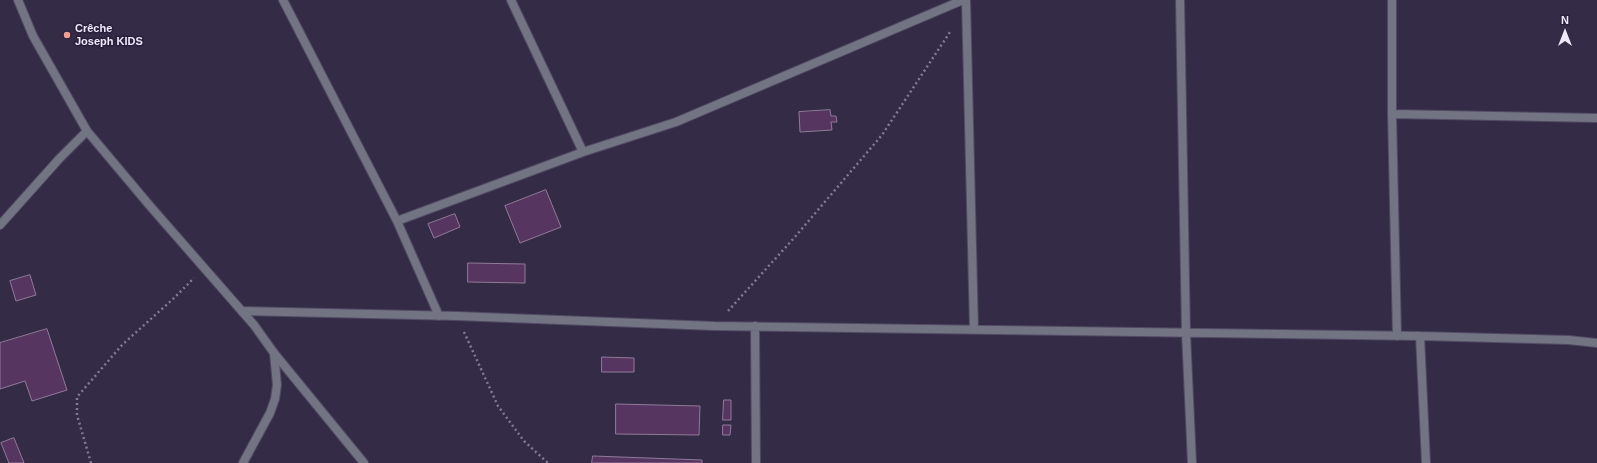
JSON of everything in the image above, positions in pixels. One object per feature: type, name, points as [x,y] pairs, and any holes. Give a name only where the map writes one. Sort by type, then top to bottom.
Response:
[{"type":"street","points":[[18,0],[33,36],[87,131],[242,311],[274,353],[364,463]]},
{"type":"street","points":[[283,0],[397,221],[439,316]]},
{"type":"street","points":[[511,0],[583,152]]},
{"type":"street","points":[[1180,0],[1186,332],[1192,463]]},
{"type":"street","points":[[1392,0],[1392,114],[1397,336]]},
{"type":"street","points":[[397,221],[583,152],[676,122],[965,2],[974,329]]},
{"type":"street","points":[[1392,114],[1597,118]]},
{"type":"street","points":[[0,225],[59,159],[87,131]]},
{"type":"street","points":[[242,311],[457,316],[714,326],[1420,336],[1569,340],[1597,343]]},
{"type":"street","points":[[755,326],[756,463]]},
{"type":"street","points":[[1420,336],[1426,463]]},
{"type":"street","points":[[243,463],[270,413],[275,399],[277,385],[274,353]]},
{"type":"path","points":[[714,326],[794,238],[882,135],[965,2]]},
{"type":"path","points":[[91,463],[78,415],[78,398],[122,345],[173,299],[204,268]]},
{"type":"path","points":[[457,316],[498,406],[524,441],[548,463]]},
{"type":"building","points":[[830,110],[831,116],[836,116],[837,122],[831,122],[832,130],[800,132],[799,112]]},
{"type":"building","points":[[546,190],[561,227],[520,243],[505,206]]},
{"type":"building","points":[[455,214],[460,227],[434,238],[428,224]]},
{"type":"building","points":[[468,263],[525,264],[525,283],[468,282]]},
{"type":"building","points":[[30,275],[36,295],[16,301],[10,281]]},
{"type":"building","points":[[47,329],[67,390],[32,401],[25,381],[0,389],[0,343]]},
{"type":"building","points":[[602,357],[634,358],[634,372],[602,372]]},
{"type":"building","points":[[724,400],[731,400],[731,420],[723,420]]},
{"type":"building","points":[[616,404],[700,406],[699,435],[616,434]]},
{"type":"building","points":[[723,425],[731,425],[730,435],[723,435]]},
{"type":"building","points":[[14,438],[24,463],[9,463],[1,443]]},
{"type":"building","points":[[593,456],[702,460],[702,463],[592,463]]},
{"type":"place","name":"Crêche Joseph KIDS","points":[[67,35]]}]
